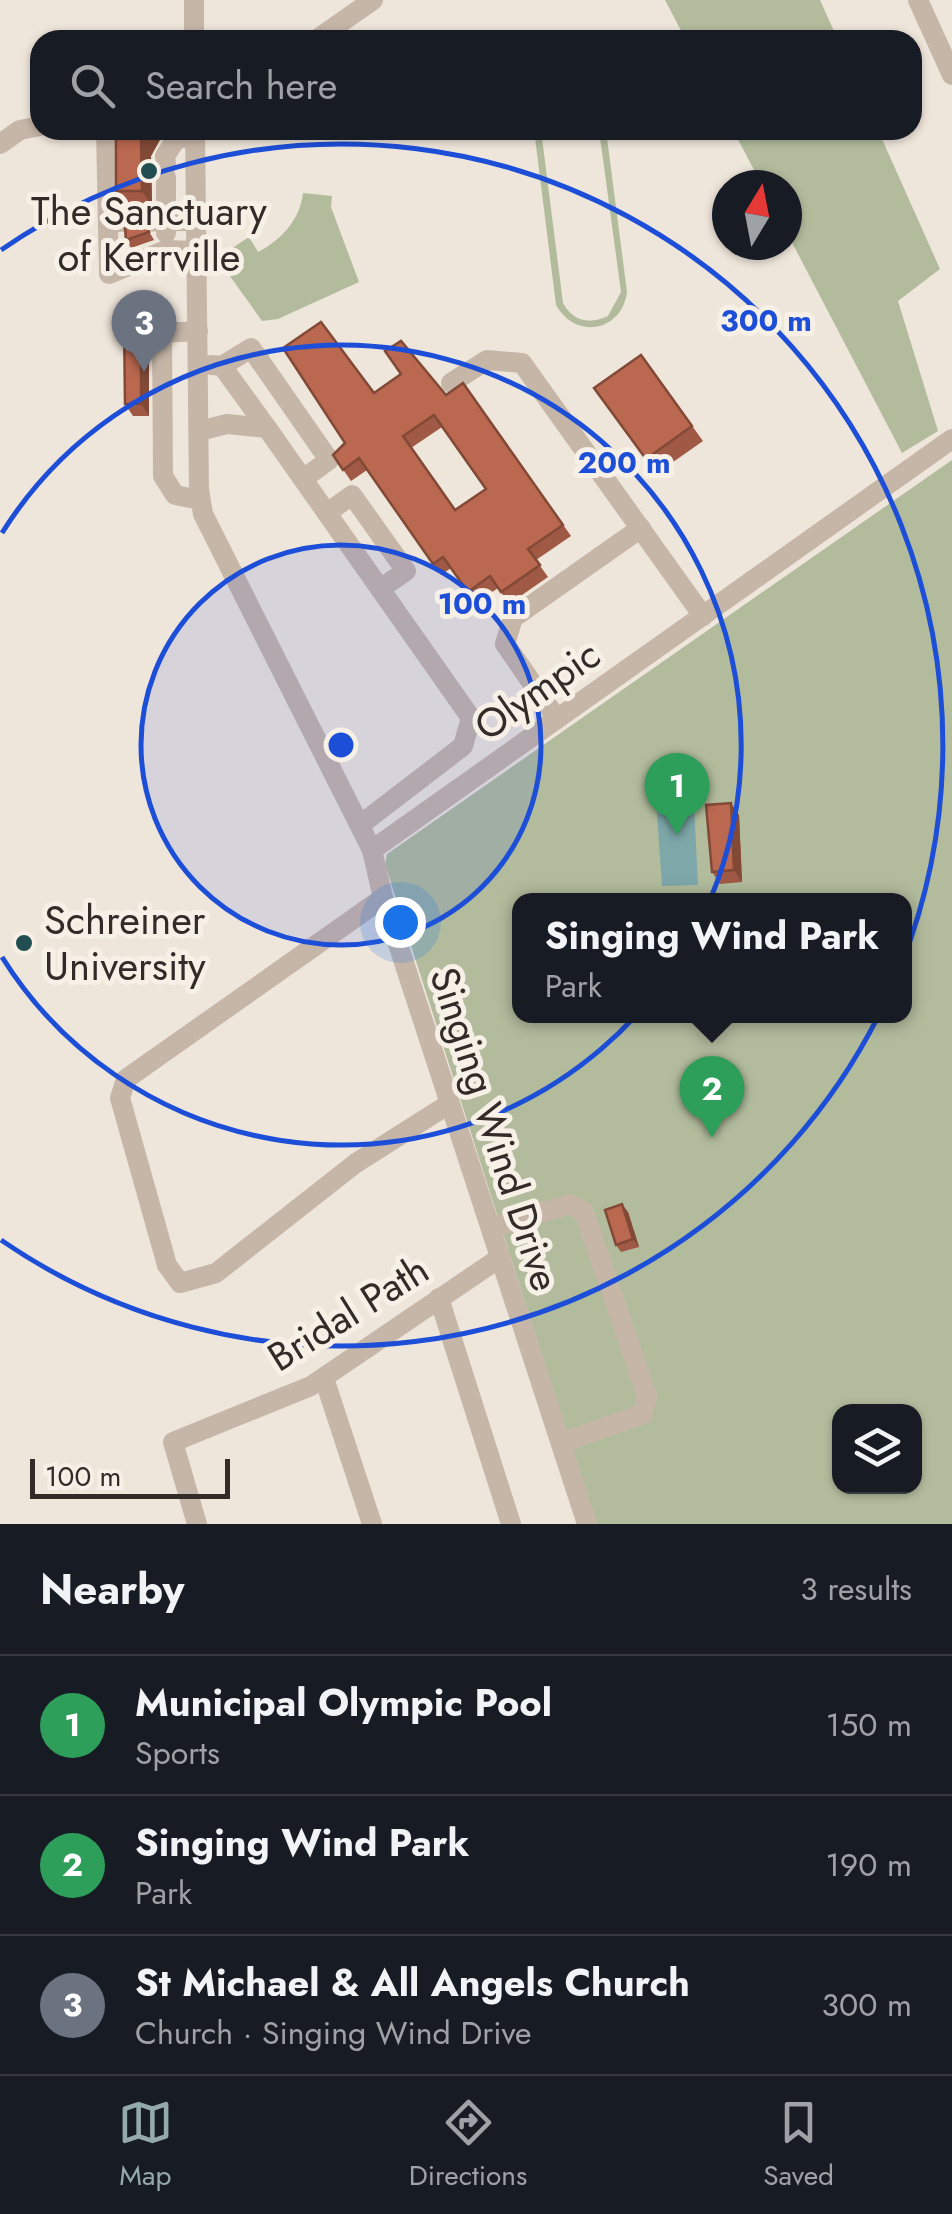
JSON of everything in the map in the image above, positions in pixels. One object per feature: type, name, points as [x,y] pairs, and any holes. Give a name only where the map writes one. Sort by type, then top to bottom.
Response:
[{"type":"street","points":[[194,0],[194,30]]},
{"type":"street","points":[[330,30],[374,0]]},
{"type":"street","points":[[918,0],[952,76]]},
{"type":"street","points":[[0,144],[30,128]]},
{"type":"street","points":[[106,140],[109,274],[166,250],[196,252]]},
{"type":"street","points":[[166,250],[166,156],[176,140]]},
{"type":"street","name":"Singing Wind Drive","points":[[195,140],[203,514],[372,850],[383,898],[587,1524]]},
{"type":"street","points":[[108,222],[196,221]]},
{"type":"street","points":[[198,331],[162,333],[163,476],[175,495],[200,500]]},
{"type":"street","points":[[198,363],[222,366],[251,348],[329,460],[303,479]]},
{"type":"street","points":[[451,383],[486,360],[522,363],[703,616]]},
{"type":"street","points":[[222,366],[471,718],[463,746],[360,825]]},
{"type":"street","points":[[199,431],[227,424],[268,428]]},
{"type":"street","name":"Olympic","points":[[372,850],[952,439]]},
{"type":"street","points":[[327,512],[352,495],[406,571],[380,589]]},
{"type":"street","points":[[556,719],[505,644],[513,618],[641,528]]},
{"type":"street","points":[[383,898],[126,1079],[120,1098],[167,1265],[180,1283],[216,1273],[356,1163],[449,1104]]},
{"type":"street","points":[[492,1228],[570,1204],[584,1212],[647,1396],[643,1414],[561,1442]]},
{"type":"street","name":"Bridal Path","points":[[197,1524],[172,1442],[324,1378],[501,1257]]},
{"type":"street","points":[[439,1298],[512,1524]]},
{"type":"street","points":[[324,1378],[372,1524]]},
{"type":"green space","points":[[665,0],[820,0],[834,30],[681,30]]},
{"type":"green space","points":[[535,140],[542,140],[563,303],[572,314],[588,321],[608,316],[621,292],[600,140],[607,140],[627,292],[623,305],[607,323],[585,327],[564,316],[556,305]]},
{"type":"green space","points":[[738,140],[882,140],[940,269],[898,301],[938,431],[902,453],[801,260],[802,170],[754,170]]},
{"type":"green space","points":[[303,193],[332,196],[331,207],[359,282],[278,319],[262,321],[217,258],[249,237],[258,252],[274,242],[294,220]]},
{"type":"green space","points":[[952,460],[952,1524],[596,1524],[385,864],[387,854]]},
{"type":"water","points":[[693,784],[698,885],[662,886],[655,786]]},
{"type":"building","points":[[116,140],[142,140],[142,191],[116,191]]},
{"type":"building","points":[[125,228],[147,228],[149,232],[126,240]]},
{"type":"building","points":[[124,317],[141,317],[141,404],[125,404]]},
{"type":"building","points":[[321,322],[374,393],[401,374],[385,351],[401,341],[446,395],[463,383],[563,525],[528,549],[540,565],[501,592],[490,576],[468,592],[443,557],[433,564],[359,458],[343,470],[333,455],[345,443],[283,348]],"holes":[[[434,415],[486,489],[455,510],[403,436]]]},
{"type":"building","points":[[641,355],[692,426],[646,459],[594,388]]},
{"type":"building","points":[[731,803],[734,870],[712,872],[706,805]]},
{"type":"building","points":[[622,1204],[633,1239],[616,1245],[605,1210]]},
{"type":"place","name":"The Sanctuary of Kerrville","points":[[149,171]]},
{"type":"place","name":"St Michael & All Angels Church","points":[[144,372]]},
{"type":"place","name":"Municipal Olympic Pool","points":[[677,835]]},
{"type":"place","name":"Schreiner University","points":[[24,943]]},
{"type":"place","name":"Singing Wind Park","points":[[712,1138]]}]
